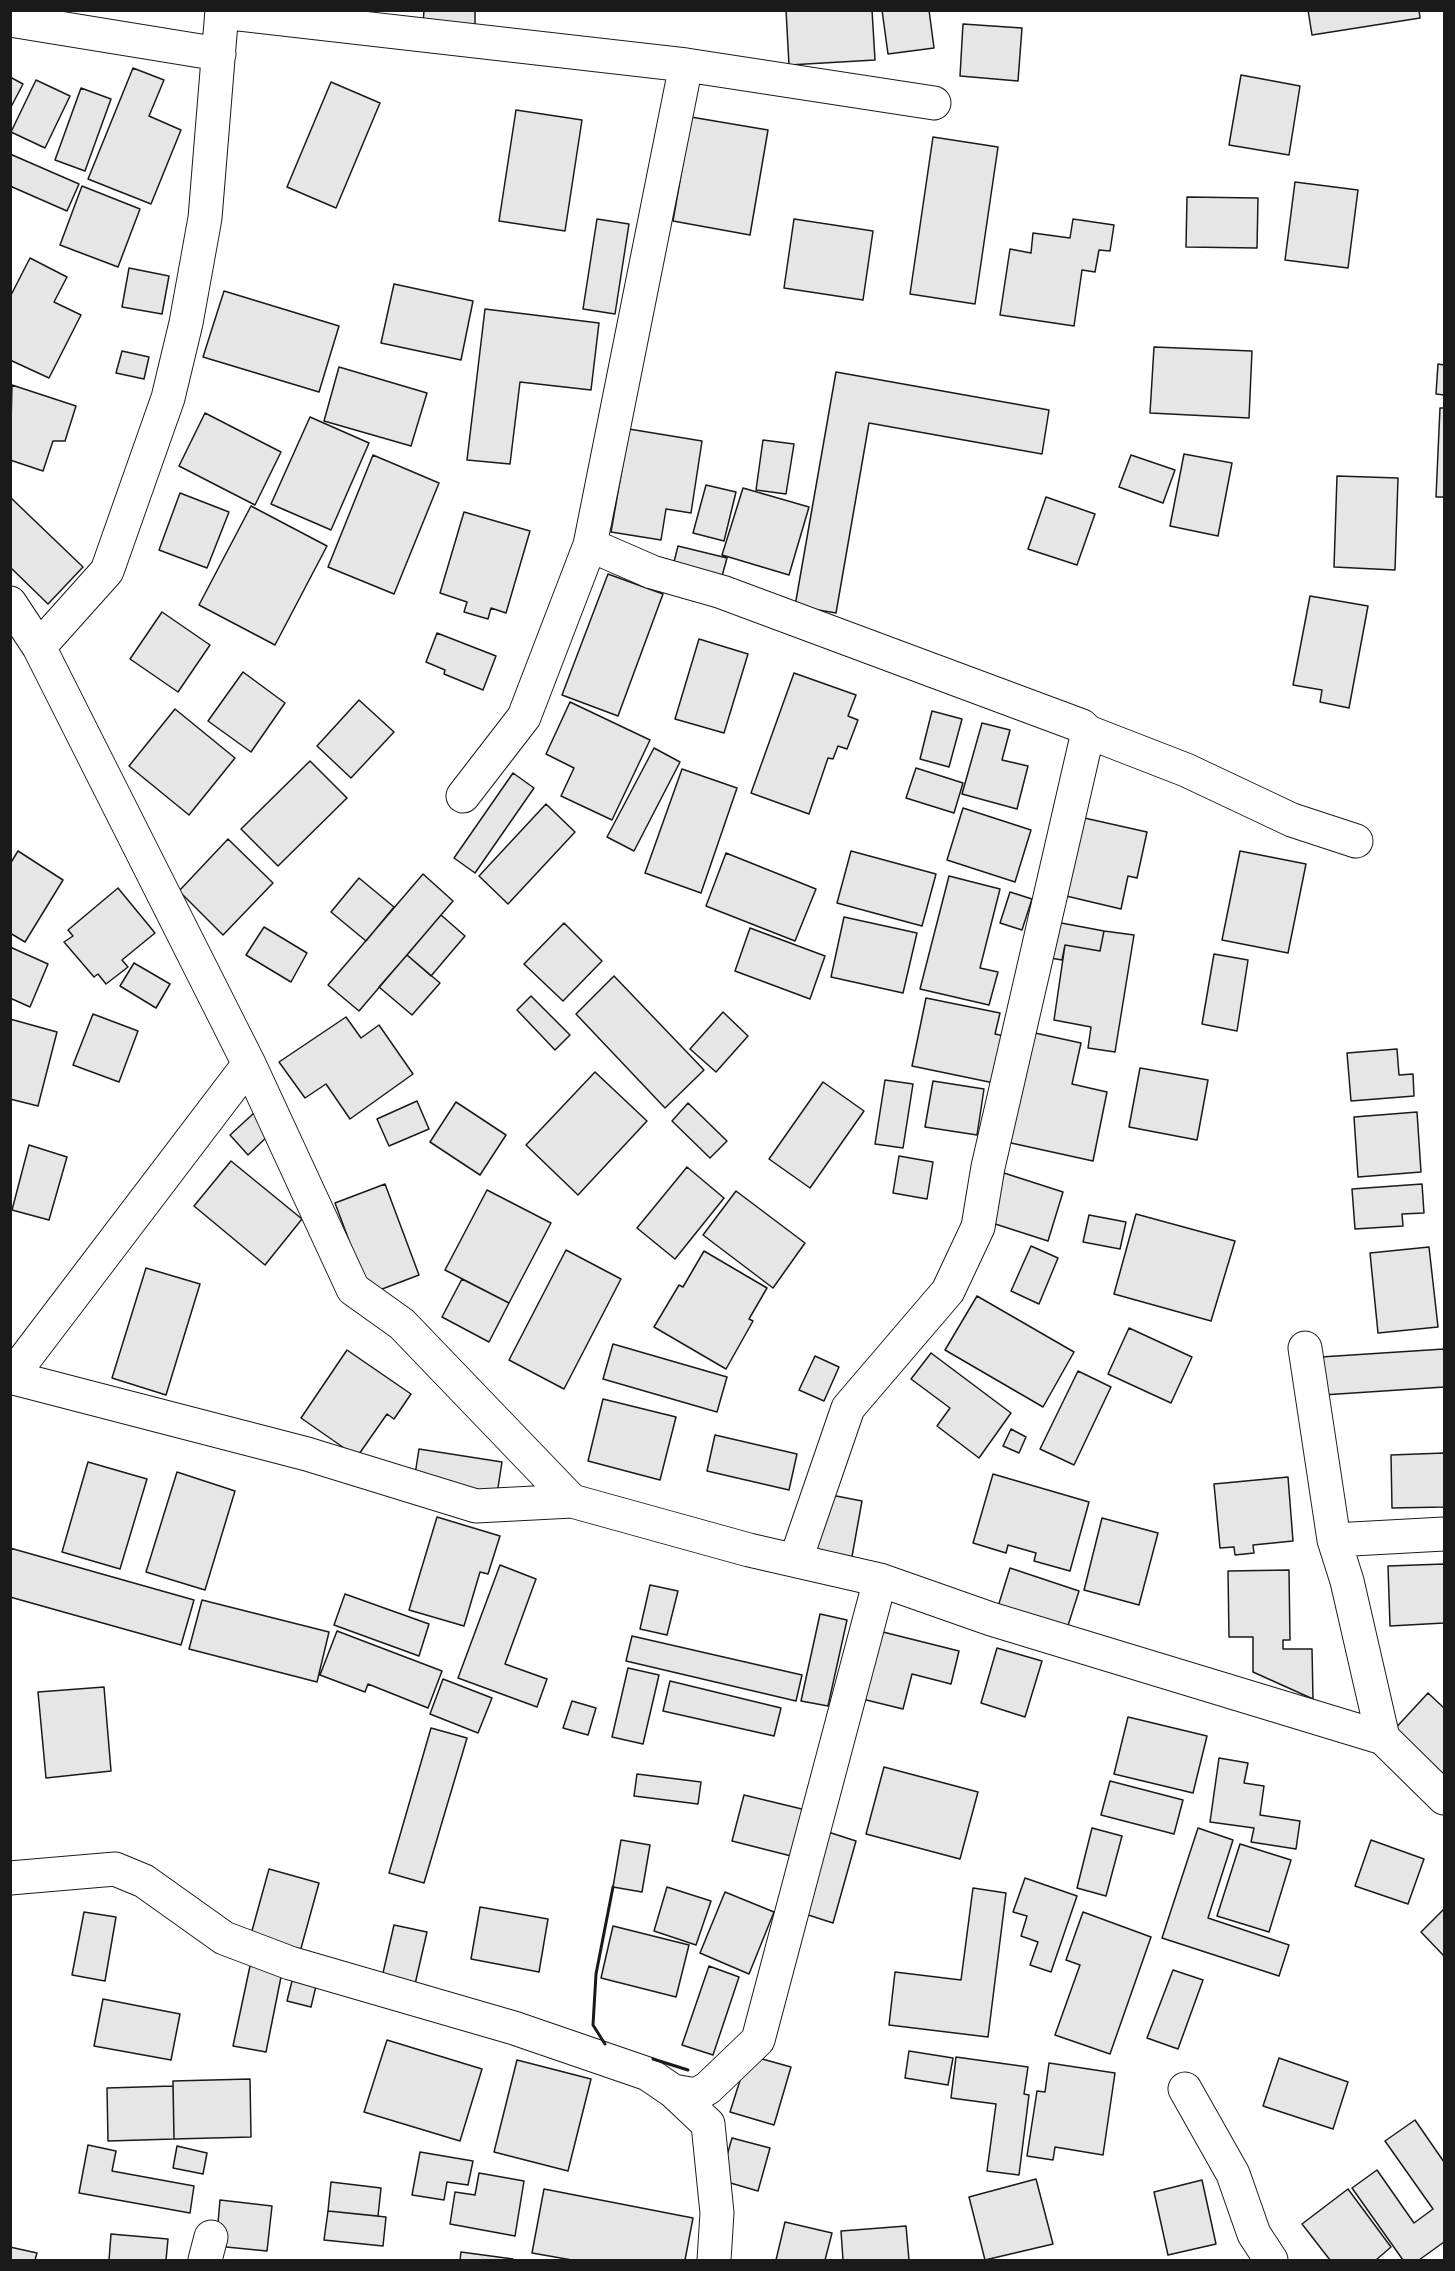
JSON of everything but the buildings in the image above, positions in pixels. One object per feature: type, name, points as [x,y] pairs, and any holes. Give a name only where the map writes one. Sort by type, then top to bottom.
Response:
[{"type":"street","points":[[39,647],[107,571],[168,398],[186,323],[205,218],[222,11],[686,64],[934,103]]},
{"type":"street","points":[[10,20],[219,54]]},
{"type":"street","points":[[463,796],[524,717],[590,545],[686,64]]},
{"type":"street","points":[[590,545],[652,572],[722,592],[1082,726],[1088,732],[1186,770],[1292,820],[1356,842]]},
{"type":"street","points":[[10,603],[39,647],[249,1064],[353,1289],[402,1324],[572,1501]]},
{"type":"street","points":[[796,1559],[848,1408],[948,1291],[978,1227],[988,1167],[1088,732]]},
{"type":"street","points":[[249,1064],[11,1377],[307,1454],[476,1506],[572,1501],[749,1550],[880,1580],[991,1619],[1383,1738],[1444,1798]]},
{"type":"street","points":[[1305,1348],[1334,1540],[1347,1581],[1383,1738]]},
{"type":"street","points":[[1334,1540],[1444,1534]]},
{"type":"street","points":[[673,2091],[696,2095],[708,2088],[758,2040],[880,1580]]},
{"type":"street","points":[[10,1878],[115,1869],[144,1881],[224,1938],[290,1964],[525,2032],[648,2074],[673,2091],[708,2124],[717,2213],[714,2260]]},
{"type":"street","points":[[1185,2089],[1233,2174],[1254,2234],[1271,2260]]},
{"type":"wall","points":[[605,2044],[593,2025],[596,1974],[613,1887]]},
{"type":"wall","points":[[653,2059],[688,2070]]}]
